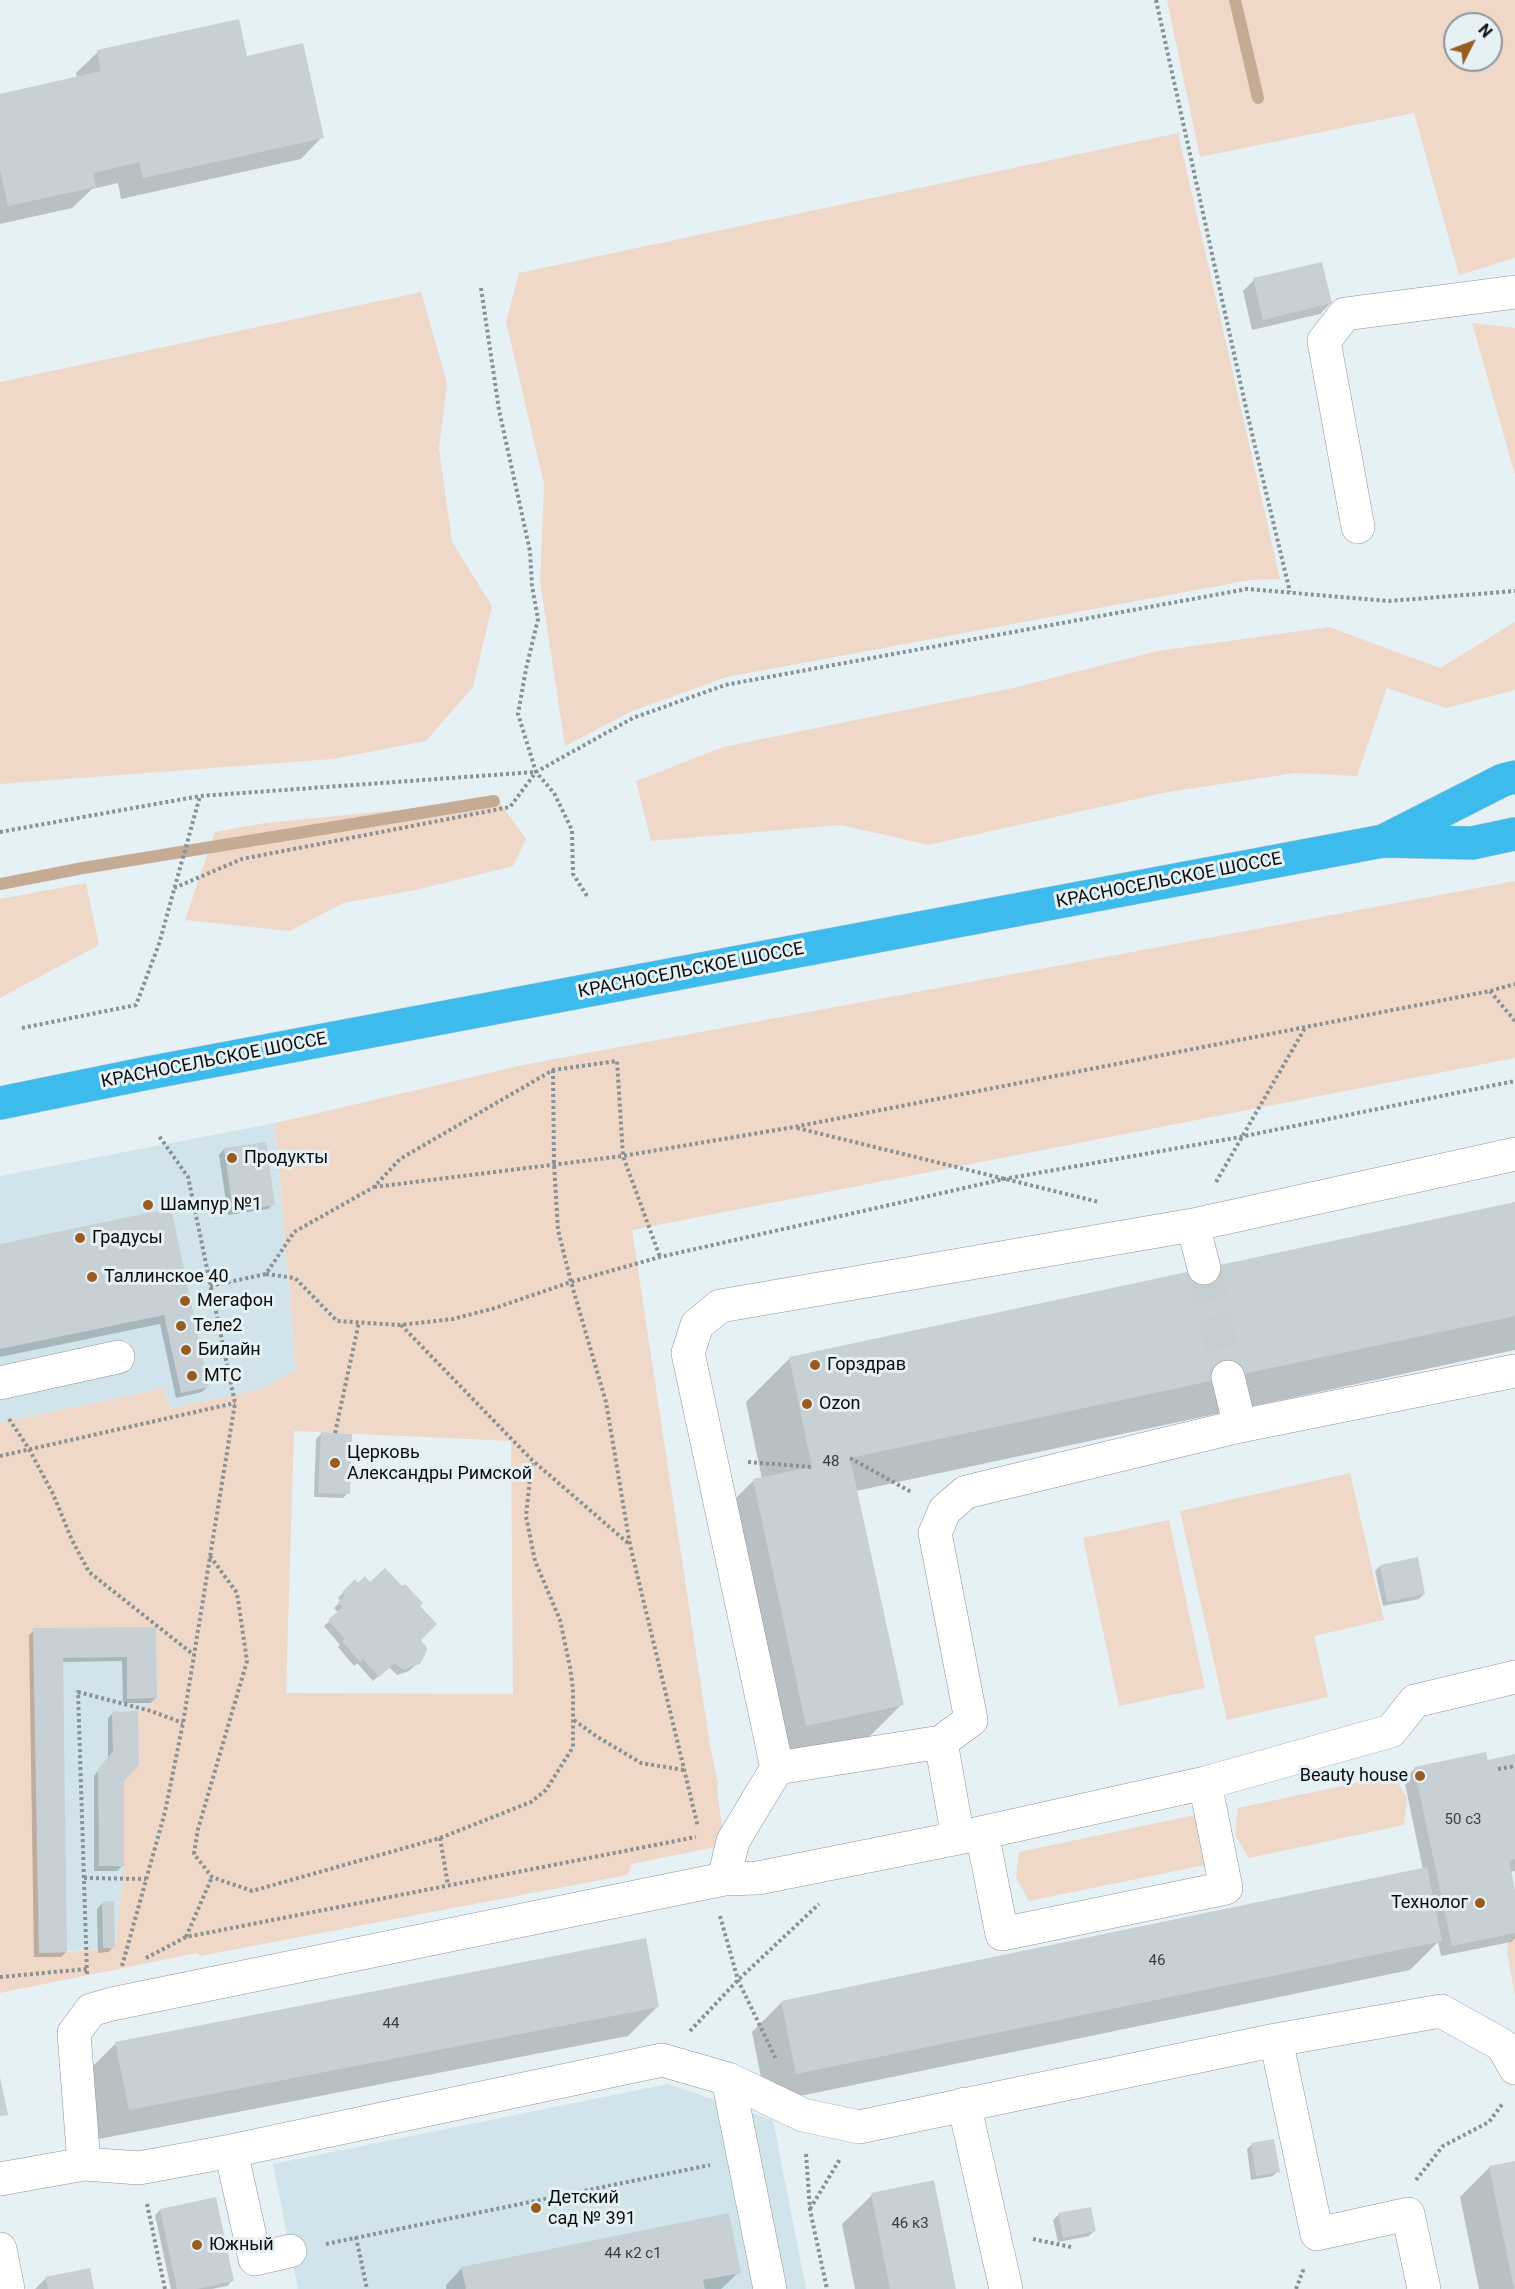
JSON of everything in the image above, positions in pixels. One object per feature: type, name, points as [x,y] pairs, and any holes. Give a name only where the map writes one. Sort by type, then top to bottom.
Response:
[{"type":"highway","name":"КРАСНОСЕЛЬСКОЕ ШОССЕ","points":[[1383,842],[1503,780],[1515,777]]},
{"type":"highway","name":"КРАСНОСЕЛЬСКОЕ ШОССЕ","points":[[0,1103],[159,1071],[1383,842],[1472,843],[1515,834]]},
{"type":"lane","points":[[1358,527],[1324,341],[1345,314],[1515,292]]},
{"type":"lane","points":[[717,1880],[733,1841],[777,1768],[688,1353],[697,1325],[720,1306],[1192,1225],[1515,1154]]},
{"type":"lane","points":[[1192,1225],[1204,1268]]},
{"type":"lane","points":[[0,1383],[118,1357]]},
{"type":"lane","points":[[777,1768],[941,1742],[971,1720],[935,1533],[945,1510],[966,1492],[1240,1426],[1515,1371]]},
{"type":"lane","points":[[1228,1377],[1240,1426]]},
{"type":"lane","points":[[84,2164],[74,2033],[91,2010],[717,1880],[758,1878],[970,1836],[1205,1784],[1391,1731],[1415,1701],[1515,1677]]},
{"type":"lane","points":[[941,1742],[1002,1934],[1227,1888],[1205,1784]]},
{"type":"lane","points":[[0,2179],[84,2164],[139,2168],[231,2151],[662,2060],[728,2079],[803,2115],[859,2127],[1276,2040],[1441,2011],[1502,2045],[1512,2081]]},
{"type":"lane","points":[[1276,2040],[1317,2234],[1408,2214],[1424,2289]]},
{"type":"lane","points":[[728,2079],[770,2289]]},
{"type":"lane","points":[[964,2104],[1006,2289]]},
{"type":"lane","points":[[231,2151],[255,2259],[290,2252]]},
{"type":"lane","points":[[0,2249],[8,2289]]},
{"type":"path","points":[[1156,0],[1248,417],[1290,592]]},
{"type":"path","points":[[481,288],[499,410],[530,551],[532,586],[538,619],[518,714],[536,772],[554,794],[573,830],[573,874],[587,896]]},
{"type":"path","points":[[174,888],[242,859],[510,807],[536,772],[633,718],[725,685],[1247,589],[1389,601],[1515,591]]},
{"type":"path","points":[[0,832],[200,796],[536,772]]},
{"type":"path","points":[[22,1028],[136,1005],[159,944],[200,796]]},
{"type":"path","points":[[374,1187],[623,1156],[794,1127],[1490,991],[1515,984]]},
{"type":"path","points":[[1490,991],[1515,1022]]},
{"type":"path","points":[[1192,1225],[1240,1137],[1305,1027]]},
{"type":"path","points":[[266,1274],[294,1232],[374,1187],[400,1159],[553,1070],[617,1061],[623,1156],[660,1257]]},
{"type":"path","points":[[139,1961],[186,1937],[700,1837],[630,1545],[606,1402],[558,1230],[554,1164],[553,1070]]},
{"type":"path","points":[[210,1286],[266,1274],[295,1278],[338,1321],[400,1325],[453,1319],[660,1257],[1004,1179],[1240,1137],[1515,1081]]},
{"type":"path","points":[[794,1127],[1104,1204]]},
{"type":"path","points":[[130,1966],[121,1971],[165,1812],[183,1723],[235,1403],[188,1177],[159,1136]]},
{"type":"path","points":[[335,1433],[359,1322]]},
{"type":"path","points":[[400,1325],[532,1460],[630,1545]]},
{"type":"path","points":[[0,1456],[235,1403]]},
{"type":"path","points":[[6,1415],[29,1449],[53,1494],[72,1540],[90,1572],[194,1655]]},
{"type":"path","points":[[850,1458],[945,1510]]},
{"type":"path","points":[[210,1556],[237,1593],[247,1661],[198,1829],[194,1854],[212,1877],[252,1891],[440,1838],[531,1802],[546,1790],[573,1747],[573,1689],[560,1620],[535,1561],[526,1516],[532,1460]]},
{"type":"path","points":[[711,1460],[812,1467]]},
{"type":"path","points":[[91,2010],[87,1969],[78,1692],[151,1711],[183,1723]]},
{"type":"path","points":[[573,1719],[641,1763],[684,1770]]},
{"type":"path","points":[[1498,1769],[1515,1766]]},
{"type":"path","points":[[440,1838],[448,1885]]},
{"type":"path","points":[[186,1937],[212,1877]]},
{"type":"path","points":[[84,1878],[146,1879]]},
{"type":"path","points":[[717,1880],[738,1980],[778,2064]]},
{"type":"path","points":[[662,2060],[738,1980],[822,1901]]},
{"type":"path","points":[[0,1977],[87,1969]]},
{"type":"path","points":[[1408,2214],[1409,2188],[1443,2146],[1489,2122],[1512,2081]]},
{"type":"path","points":[[803,2115],[810,2210],[827,2289]]},
{"type":"path","points":[[810,2210],[859,2127]]},
{"type":"path","points":[[290,2252],[743,2158]]},
{"type":"path","points":[[139,2168],[165,2289]]},
{"type":"path","points":[[356,2237],[367,2289]]},
{"type":"shaded area","points":[[1167,0],[1515,0],[1515,258],[1459,275],[1414,113],[1200,157]]},
{"type":"shaded area","points":[[1178,133],[1280,579],[1250,580],[727,677],[632,711],[565,746],[540,581],[544,484],[506,322],[519,273]]},
{"type":"shaded area","points":[[421,292],[447,383],[439,448],[452,542],[492,606],[473,687],[426,741],[333,759],[0,784],[0,382]]},
{"type":"shaded area","points":[[1472,323],[1515,328],[1515,475]]},
{"type":"shaded area","points":[[1515,622],[1515,690],[1446,708],[1387,688],[1357,776],[1295,773],[1168,792],[928,845],[841,825],[651,841],[636,781],[723,747],[1013,688],[1157,651],[1329,627],[1440,668]]},
{"type":"shaded area","points":[[498,800],[526,839],[513,866],[416,890],[343,903],[290,931],[185,920],[215,832],[265,823]]},
{"type":"shaded area","points":[[1515,881],[1515,1058],[632,1230],[710,1745],[718,1783],[717,1791],[725,1845],[632,1864],[627,1875],[200,1956],[197,1953],[0,1993],[0,1423],[164,1388],[169,1409],[262,1389],[296,1370],[275,1123],[528,1064]],"holes":[[[294,1431],[511,1441],[513,1694],[286,1693]],[[156,1627],[157,1698],[138,1711],[139,1765],[124,1781],[124,1866],[115,1948],[39,1953],[34,1628]]]},
{"type":"shaded area","points":[[86,883],[99,945],[0,998],[0,899]]},
{"type":"shaded area","points":[[275,1123],[297,1382],[169,1409],[164,1388],[0,1423],[0,1176]]},
{"type":"shaded area","points":[[1350,1473],[1384,1620],[1314,1636],[1328,1697],[1227,1720],[1180,1511]]},
{"type":"shaded area","points":[[1169,1520],[1205,1688],[1119,1706],[1083,1538]]},
{"type":"shaded area","points":[[156,1627],[157,1698],[139,1765],[115,1948],[39,1953],[33,1628]]},
{"type":"shaded area","points":[[1393,1775],[1407,1798],[1404,1825],[1249,1858],[1235,1835],[1238,1808]]},
{"type":"shaded area","points":[[1195,1815],[1208,1839],[1205,1865],[1029,1901],[1016,1878],[1019,1852]]},
{"type":"shaded area","points":[[1515,1936],[1515,1995],[1507,1953],[1508,1943]]},
{"type":"shaded area","name":"Детский сад № 391","points":[[668,2084],[773,2120],[806,2289],[298,2289],[273,2164]]},
{"type":"building","points":[[239,19],[247,56],[303,43],[324,138],[143,178],[139,162],[93,173],[96,187],[8,206],[0,169],[0,94],[101,71],[97,50]]},
{"type":"building","points":[[1322,262],[1332,303],[1263,320],[1253,278]]},
{"type":"building","points":[[266,1142],[275,1205],[233,1211],[224,1148]]},
{"type":"building","points":[[1515,1202],[1515,1316],[850,1458],[904,1705],[806,1726],[753,1479],[812,1467],[789,1357]]},
{"type":"building","name":"Таллинское 40","points":[[171,1208],[209,1387],[181,1393],[164,1315],[0,1349],[0,1244]]},
{"type":"building","name":"Церковь Александры Римской","points":[[321,1432],[352,1434],[350,1494],[318,1493]]},
{"type":"building","points":[[1418,1557],[1425,1594],[1387,1602],[1380,1565]]},
{"type":"building","points":[[385,1568],[423,1603],[420,1606],[437,1624],[421,1640],[427,1648],[420,1664],[403,1670],[395,1663],[379,1677],[363,1659],[360,1662],[342,1641],[345,1639],[328,1620],[343,1607],[338,1602],[345,1595],[342,1592],[355,1579],[358,1583],[365,1576],[370,1582]]},
{"type":"building","points":[[156,1627],[157,1698],[127,1699],[127,1657],[63,1658],[67,1952],[39,1953],[33,1628]]},
{"type":"building","points":[[138,1711],[139,1765],[124,1781],[124,1866],[99,1866],[98,1770],[113,1751],[112,1712]]},
{"type":"building","points":[[1486,1752],[1488,1760],[1515,1754],[1515,1859],[1509,1860],[1515,1890],[1515,1933],[1452,1946],[1414,1767]]},
{"type":"building","points":[[1427,1867],[1442,1941],[796,2074],[781,2001]]},
{"type":"building","points":[[114,1901],[115,1948],[103,1948],[102,1902]]},
{"type":"building","points":[[646,1938],[659,2007],[129,2110],[115,2042]]},
{"type":"building","points":[[0,2077],[8,2115],[0,2116]]},
{"type":"building","points":[[1274,2139],[1280,2172],[1256,2176],[1251,2143]]},
{"type":"building","points":[[1515,2161],[1515,2289],[1514,2289],[1489,2166]]},
{"type":"building","points":[[934,2180],[956,2289],[890,2289],[871,2193]]},
{"type":"building","name":"Южный","points":[[216,2197],[234,2281],[197,2289],[177,2289],[160,2209]]},
{"type":"building","points":[[1091,2207],[1096,2231],[1063,2238],[1058,2213]]},
{"type":"building","points":[[729,2213],[741,2273],[703,2280],[705,2289],[466,2289],[461,2267]]},
{"type":"building","points":[[90,2268],[94,2289],[48,2289],[45,2277]]},
{"type":"waterway","points":[[1235,0],[1258,98]]},
{"type":"waterway","points":[[0,884],[83,868],[494,801]]},
{"type":"tunnel","points":[[1204,1268],[1228,1377]]},
{"type":"place","name":"Продукты","points":[[232,1158]]},
{"type":"place","name":"Шампур №1","points":[[148,1205]]},
{"type":"place","name":"Градусы","points":[[80,1238]]},
{"type":"place","name":"Таллинское 40","points":[[92,1277]]},
{"type":"place","name":"Мегафон","points":[[185,1301]]},
{"type":"place","name":"Теле2","points":[[181,1326]]},
{"type":"place","name":"Билайн","points":[[186,1350]]},
{"type":"place","name":"Горздрав","points":[[815,1365]]},
{"type":"place","name":"МТС","points":[[192,1376]]},
{"type":"place","name":"Ozon","points":[[807,1404]]},
{"type":"place","name":"Церковь Александры Римской","points":[[335,1463]]},
{"type":"place","name":"Beauty house","points":[[1420,1776]]},
{"type":"place","name":"Технолог","points":[[1480,1903]]},
{"type":"place","name":"Детский сад № 391","points":[[536,2208]]},
{"type":"place","name":"Южный","points":[[197,2245]]}]
